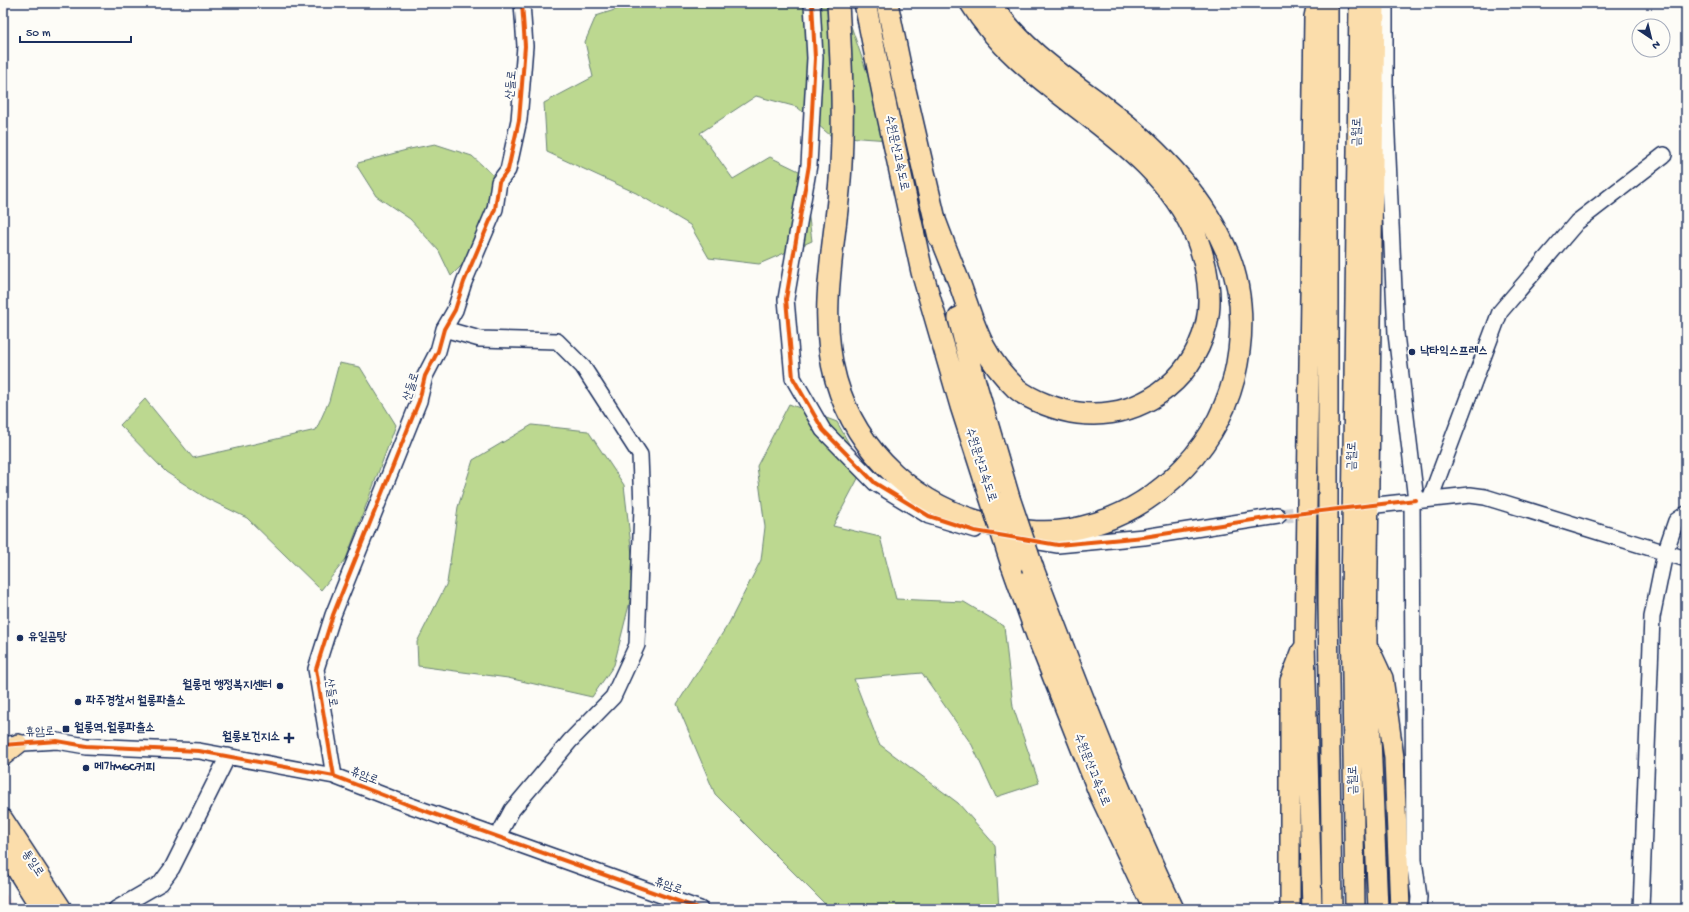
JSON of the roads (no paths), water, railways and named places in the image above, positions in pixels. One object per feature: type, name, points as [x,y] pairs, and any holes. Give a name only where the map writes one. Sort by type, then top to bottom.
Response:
[{"type":"highway","points":[[838,3],[843,87],[841,166],[828,294],[829,333],[836,379],[848,411],[876,457],[896,477],[947,511],[976,522],[1011,530],[1039,532],[1068,530],[1099,522],[1132,508],[1157,492],[1179,473],[1200,450],[1218,420],[1229,394],[1237,363],[1242,326],[1238,288],[1228,256],[1214,225],[1197,199],[1174,171],[1148,144],[1105,108],[1035,55],[1012,32],[990,3]]},
{"type":"highway","name":"수원문산고속도로","points":[[865,3],[922,272],[961,406],[999,497],[1033,569],[1108,763],[1141,841],[1173,909]]},
{"type":"highway","name":"수원문산고속도로","points":[[887,3],[936,223],[975,382],[1012,565],[1037,635],[1100,794],[1154,909]]},
{"type":"highway","points":[[936,223],[980,340],[994,365],[1018,390],[1049,406],[1067,412],[1086,414],[1115,412],[1136,407],[1155,397],[1171,384],[1186,368],[1198,347],[1206,325],[1208,303],[1207,274],[1197,239],[1181,209],[1158,176],[1131,149],[1020,61],[995,35],[971,3]]},
{"type":"main road","points":[[1312,909],[1305,643],[1314,17],[1317,3]]},
{"type":"main road","name":"금월로","points":[[1328,3],[1328,604],[1332,909]]},
{"type":"main road","name":"금월로","points":[[1355,909],[1351,601],[1359,3]]},
{"type":"main road","points":[[1375,3],[1367,641],[1378,909]]},
{"type":"main road","points":[[1367,641],[1383,678],[1394,758],[1400,909]]},
{"type":"main road","points":[[1290,909],[1290,681],[1305,643]]},
{"type":"main road","points":[[3,756],[10,744]]},
{"type":"main road","name":"통일로","points":[[3,819],[62,909]]},
{"type":"main road","name":"통일로","points":[[3,848],[41,909]]},
{"type":"street","name":"산들로","points":[[334,776],[316,669],[329,627],[418,401],[425,376],[438,351],[444,329],[455,310],[464,282],[486,234],[495,209],[500,182],[508,170],[519,120],[524,46],[522,3]]},
{"type":"street","points":[[812,3],[815,58],[809,165],[786,299],[793,378],[823,430],[875,483],[929,516],[975,531],[1058,545],[1144,537],[1278,516]]},
{"type":"street","points":[[1385,3],[1385,92],[1396,334],[1419,500],[1414,860],[1419,898],[1418,909]]},
{"type":"street","points":[[1419,500],[1500,312],[1578,222],[1664,155]]},
{"type":"street","points":[[444,329],[480,339],[557,341],[583,367],[640,454],[642,508],[637,644],[613,697],[570,741],[512,810],[498,836]]},
{"type":"street","points":[[1377,505],[1470,495],[1485,497],[1686,559]]},
{"type":"street","points":[[1641,909],[1652,617],[1665,553],[1676,522],[1686,514]]},
{"type":"street","name":"휴암로","points":[[10,744],[57,741],[86,746],[199,751],[334,776],[406,804],[700,909]]},
{"type":"street","points":[[116,909],[161,883],[172,868],[228,756]]},
{"type":"tunnel","points":[[1278,516],[1362,507]]},
{"type":"place","name":"낙타익스프레스","points":[[1412,352]]},
{"type":"place","name":"유일곰탕","points":[[20,638]]},
{"type":"place","name":"월롱면 행정복지센터","points":[[280,686]]},
{"type":"place","name":"파주경찰서 월롱파출소","points":[[78,702]]},
{"type":"place","name":"월롱역.월롱파출소","points":[[66,729]]},
{"type":"place","name":"월롱보건지소","points":[[289,738]]},
{"type":"place","name":"메가MGC커피","points":[[86,768]]}]
